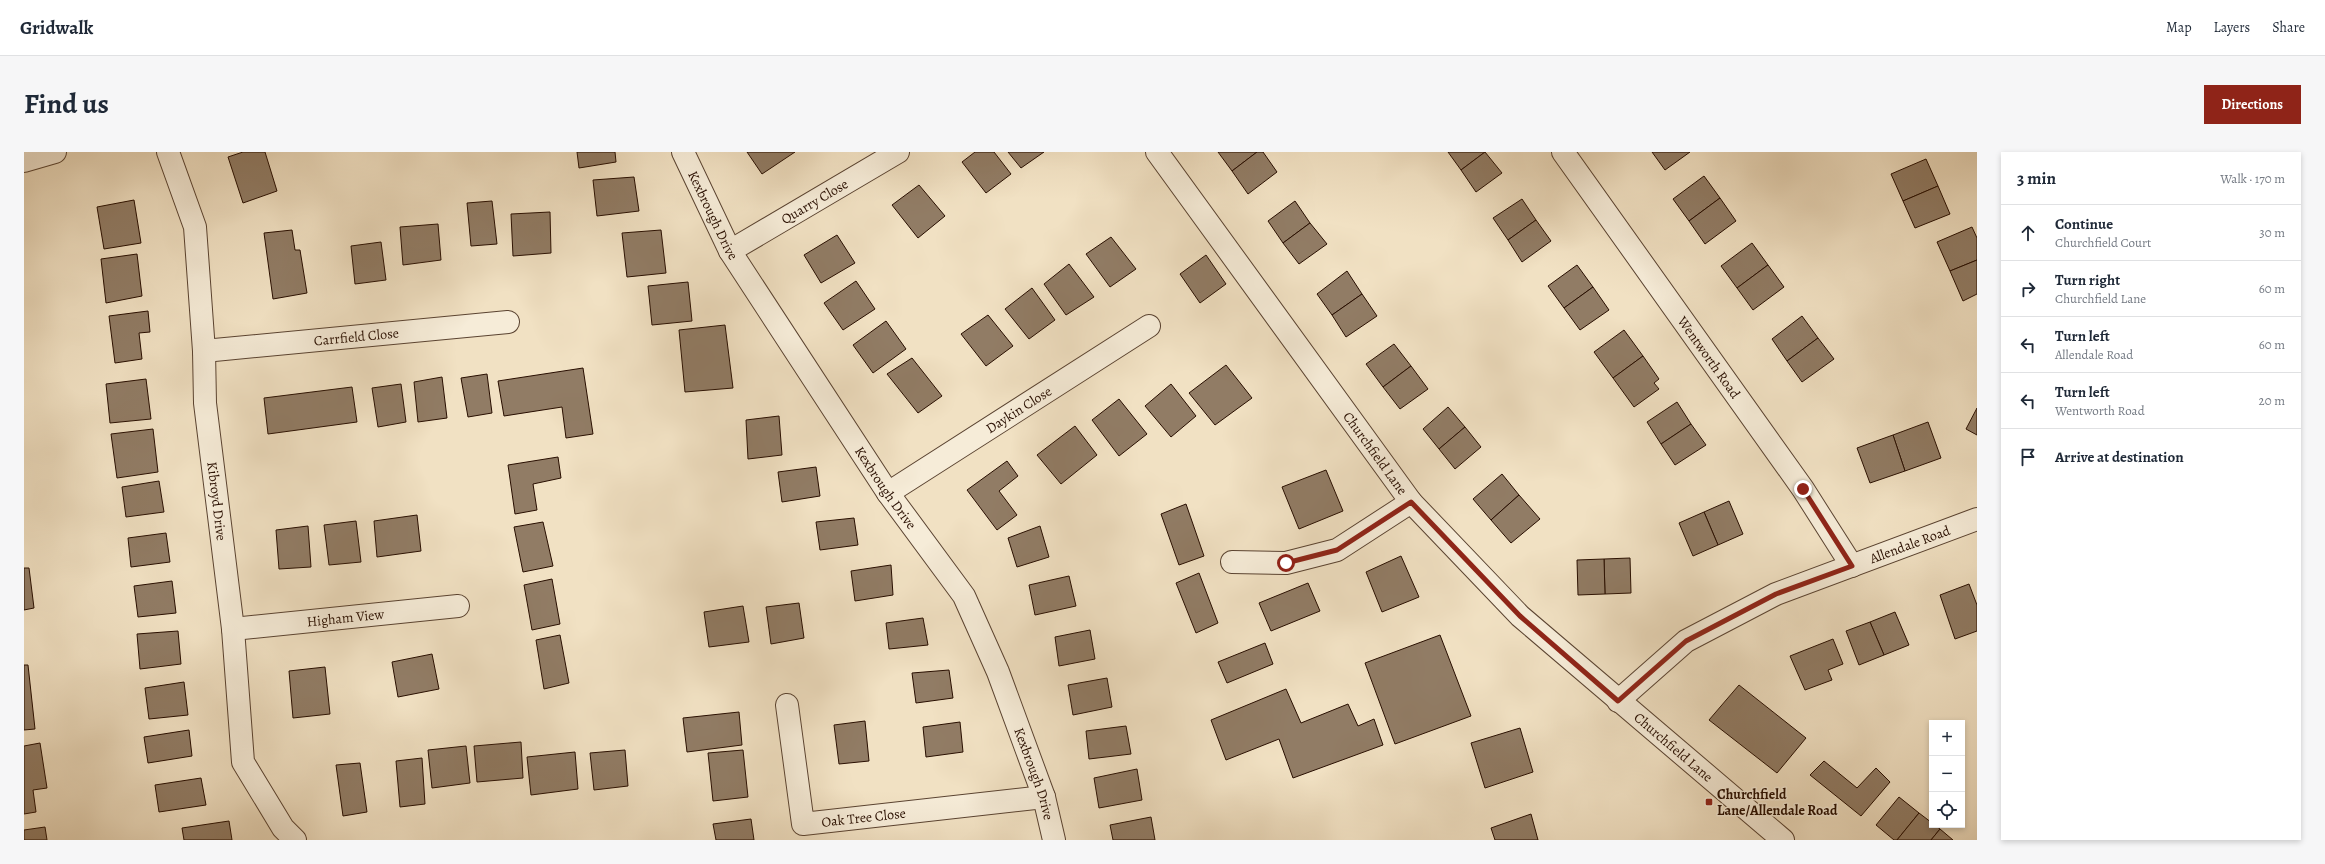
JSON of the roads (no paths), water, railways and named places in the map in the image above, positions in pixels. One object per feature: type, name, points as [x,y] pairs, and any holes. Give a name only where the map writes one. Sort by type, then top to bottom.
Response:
[{"type":"street","points":[[24,161],[55,152]]},
{"type":"street","name":"Kibroyd Drive","points":[[168,152],[195,227],[204,352],[205,403],[233,629],[243,762],[283,828],[295,840]]},
{"type":"street","name":"Kexbrough Drive","points":[[683,152],[730,251],[888,493],[964,596],[998,672],[1044,797],[1054,840]]},
{"type":"street","name":"Quarry Close","points":[[730,251],[898,152]]},
{"type":"street","name":"Churchfield Lane","points":[[1157,152],[1411,502],[1520,616],[1783,840]]},
{"type":"street","name":"Wentworth Road","points":[[1563,152],[1803,489],[1852,566]]},
{"type":"street","name":"Carrfield Close","points":[[204,352],[508,322]]},
{"type":"street","name":"Daykin Close","points":[[888,493],[1149,326]]},
{"type":"street","points":[[1232,562],[1286,563],[1337,550],[1411,502]]},
{"type":"street","name":"Allendale Road","points":[[1618,701],[1686,641],[1776,594],[1977,519]]},
{"type":"street","name":"Higham View","points":[[233,629],[458,606]]},
{"type":"street","name":"Oak Tree Close","points":[[788,705],[803,824],[1044,797]]},
{"type":"place","name":"Churchfield Lane/Allendale Road","points":[[1709,802]]}]
